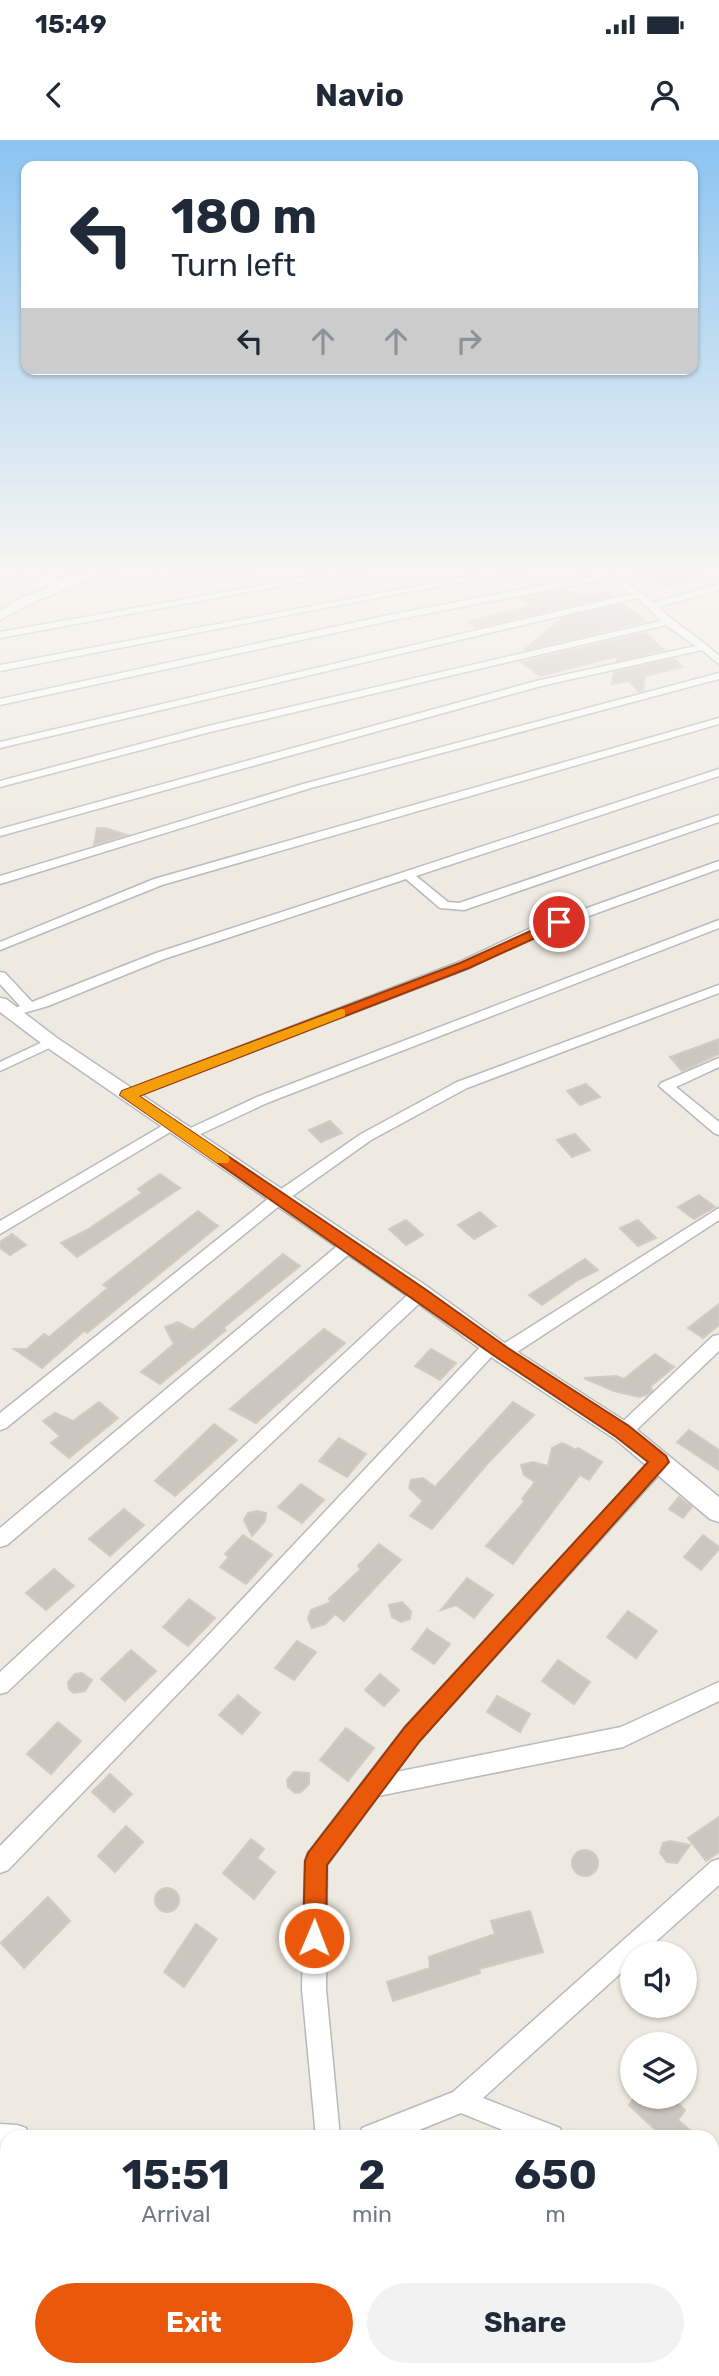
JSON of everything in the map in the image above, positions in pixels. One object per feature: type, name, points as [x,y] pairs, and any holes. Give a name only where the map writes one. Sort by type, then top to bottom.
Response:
[{"type":"street","points":[[0,702],[151,669]]},
{"type":"street","points":[[0,745],[321,669]]},
{"type":"street","points":[[0,784],[208,729],[464,669]]},
{"type":"street","points":[[0,833],[539,683],[602,669]]},
{"type":"street","points":[[0,880],[307,786],[719,676]]},
{"type":"street","points":[[0,946],[158,882],[719,721]]},
{"type":"street","points":[[14,1007],[43,1003],[160,956],[719,772]]},
{"type":"street","points":[[408,875],[444,905],[460,907],[719,818]]},
{"type":"street","points":[[127,1095],[464,965],[535,931],[719,865]]},
{"type":"street","points":[[0,1228],[180,1130],[719,924]]},
{"type":"street","points":[[0,976],[14,1007],[51,1042],[420,1293],[497,1349],[623,1432],[719,1512]]},
{"type":"street","points":[[0,1423],[279,1198],[366,1137],[462,1086],[719,989]]},
{"type":"street","points":[[0,1067],[51,1042]]},
{"type":"street","points":[[719,1062],[666,1086],[719,1130]]},
{"type":"street","points":[[0,1862],[497,1349],[719,1213]]},
{"type":"street","points":[[0,1539],[348,1246]]},
{"type":"street","points":[[0,1685],[420,1293]]},
{"type":"street","points":[[623,1432],[719,1341]]},
{"type":"street","points":[[327,2130],[313,1989],[316,1861],[412,1734],[660,1462]]},
{"type":"street","points":[[372,1787],[623,1737],[719,1690]]},
{"type":"street","points":[[388,2130],[461,2101],[719,1870]]},
{"type":"street","points":[[461,2101],[534,2130]]},
{"type":"building","points":[[531,669],[566,669],[540,676]]},
{"type":"building","points":[[626,669],[673,669],[645,676],[643,691],[639,692],[629,681],[612,684],[614,672]]},
{"type":"building","points":[[97,828],[105,828],[127,835],[94,845]]},
{"type":"building","points":[[719,1039],[719,1054],[682,1071],[670,1057]]},
{"type":"building","points":[[586,1084],[600,1097],[580,1105],[567,1091]]},
{"type":"building","points":[[330,1121],[342,1133],[321,1142],[309,1130]]},
{"type":"building","points":[[575,1134],[590,1150],[572,1157],[557,1140]]},
{"type":"building","points":[[160,1174],[180,1188],[77,1257],[61,1243],[87,1230],[142,1193],[138,1189]]},
{"type":"building","points":[[699,1195],[715,1207],[694,1219],[678,1207]]},
{"type":"building","points":[[198,1211],[218,1226],[87,1333],[84,1331],[42,1368],[14,1349],[27,1349],[44,1334],[49,1337],[108,1288],[103,1285]]},
{"type":"building","points":[[480,1212],[496,1226],[474,1239],[458,1225]]},
{"type":"building","points":[[406,1220],[423,1235],[406,1245],[389,1229]]},
{"type":"building","points":[[638,1220],[656,1238],[638,1246],[620,1228]]},
{"type":"building","points":[[12,1234],[26,1245],[10,1255],[0,1248],[0,1242]]},
{"type":"building","points":[[283,1254],[300,1266],[223,1328],[226,1330],[160,1384],[141,1372],[174,1344],[165,1327],[178,1322],[193,1330]]},
{"type":"building","points":[[585,1259],[598,1270],[578,1280],[542,1305],[529,1295]]},
{"type":"building","points":[[719,1304],[719,1325],[703,1338],[688,1328]]},
{"type":"building","points":[[324,1329],[345,1343],[256,1423],[230,1409]]},
{"type":"building","points":[[431,1349],[456,1363],[440,1380],[415,1366]]},
{"type":"building","points":[[655,1354],[674,1367],[651,1386],[652,1391],[646,1395],[639,1397],[614,1391],[584,1378],[616,1376],[624,1379]]},
{"type":"building","points":[[99,1402],[118,1418],[69,1458],[51,1443],[60,1436],[43,1421],[55,1413],[73,1421]]},
{"type":"building","points":[[513,1402],[534,1415],[487,1464],[432,1529],[410,1516],[423,1501],[409,1488],[411,1480],[423,1478],[435,1487]]},
{"type":"building","points":[[214,1424],[237,1440],[175,1496],[155,1481]]},
{"type":"building","points":[[689,1430],[719,1450],[719,1470],[677,1442]]},
{"type":"building","points":[[339,1438],[366,1454],[347,1477],[319,1461]]},
{"type":"building","points":[[562,1443],[576,1450],[578,1448],[602,1462],[589,1480],[580,1475],[513,1564],[486,1546],[525,1501],[522,1499],[535,1482],[524,1475],[521,1465],[533,1462],[548,1466],[552,1448]]},
{"type":"building","points":[[301,1484],[324,1500],[302,1523],[278,1507]]},
{"type":"building","points":[[679,1497],[692,1507],[683,1518],[669,1509]]},
{"type":"building","points":[[124,1509],[144,1525],[110,1556],[89,1539]]},
{"type":"building","points":[[248,1513],[266,1513],[265,1521],[252,1536],[244,1520]]},
{"type":"building","points":[[243,1535],[272,1555],[246,1584],[220,1567],[229,1557],[225,1554]]},
{"type":"building","points":[[703,1535],[719,1549],[701,1570],[684,1557]]},
{"type":"building","points":[[379,1544],[401,1560],[344,1621],[335,1614],[325,1624],[312,1628],[308,1619],[311,1610],[331,1602],[329,1599],[361,1569],[358,1566]]},
{"type":"building","points":[[54,1569],[74,1586],[46,1610],[26,1593]]},
{"type":"building","points":[[467,1578],[493,1595],[474,1618],[456,1605],[441,1610]]},
{"type":"building","points":[[189,1599],[215,1618],[188,1646],[163,1627]]},
{"type":"building","points":[[402,1602],[411,1611],[410,1619],[401,1622],[392,1617],[389,1605]]},
{"type":"building","points":[[628,1611],[657,1631],[636,1658],[607,1637]]},
{"type":"building","points":[[427,1629],[450,1644],[434,1664],[412,1649]]},
{"type":"building","points":[[297,1641],[316,1652],[294,1680],[275,1668]]},
{"type":"building","points":[[131,1650],[156,1671],[125,1701],[101,1679]]},
{"type":"building","points":[[558,1660],[590,1682],[574,1704],[542,1681]]},
{"type":"building","points":[[82,1673],[92,1680],[85,1691],[74,1693],[69,1689],[68,1682],[75,1674]]},
{"type":"building","points":[[380,1674],[399,1690],[384,1706],[365,1690]]},
{"type":"building","points":[[238,1695],[260,1713],[242,1734],[219,1715]]},
{"type":"building","points":[[497,1696],[530,1714],[520,1732],[487,1712]]},
{"type":"building","points":[[58,1722],[81,1741],[51,1774],[27,1754]]},
{"type":"building","points":[[346,1728],[374,1748],[348,1781],[320,1760]]},
{"type":"building","points":[[294,1772],[309,1773],[309,1784],[301,1792],[295,1793],[288,1787],[287,1780]]},
{"type":"building","points":[[110,1774],[132,1794],[114,1812],[92,1792]]},
{"type":"building","points":[[719,1817],[719,1852],[706,1861],[688,1838]]},
{"type":"building","points":[[126,1826],[143,1842],[115,1872],[98,1856]]},
{"type":"building","points":[[251,1839],[264,1849],[257,1858],[275,1872],[254,1899],[223,1873]]},
{"type":"building","points":[[670,1841],[690,1845],[677,1863],[667,1862],[660,1853],[663,1843]]},
{"type":"building","points":[[585,1850],[594,1854],[598,1863],[594,1872],[585,1876],[576,1872],[572,1863],[576,1854]]},
{"type":"building","points":[[167,1888],[175,1892],[179,1900],[175,1908],[167,1912],[159,1908],[155,1900],[159,1892]]},
{"type":"building","points":[[48,1897],[70,1921],[24,1968],[1,1943]]},
{"type":"building","points":[[530,1911],[543,1952],[479,1969],[480,1973],[393,2001],[387,1982],[430,1968],[429,1957],[495,1934],[491,1921]]},
{"type":"building","points":[[196,1924],[217,1939],[184,1987],[164,1972]]},
{"type":"building","points":[[633,2109],[685,2110],[678,2120],[690,2130],[656,2130]]},
{"type":"slow traffic","points":[[222,1159],[127,1095],[341,1013]]},
{"type":"route","points":[[314,1938],[316,1861],[412,1734],[660,1462],[623,1432],[502,1353],[420,1293],[127,1095],[464,965],[559,922]]}]
